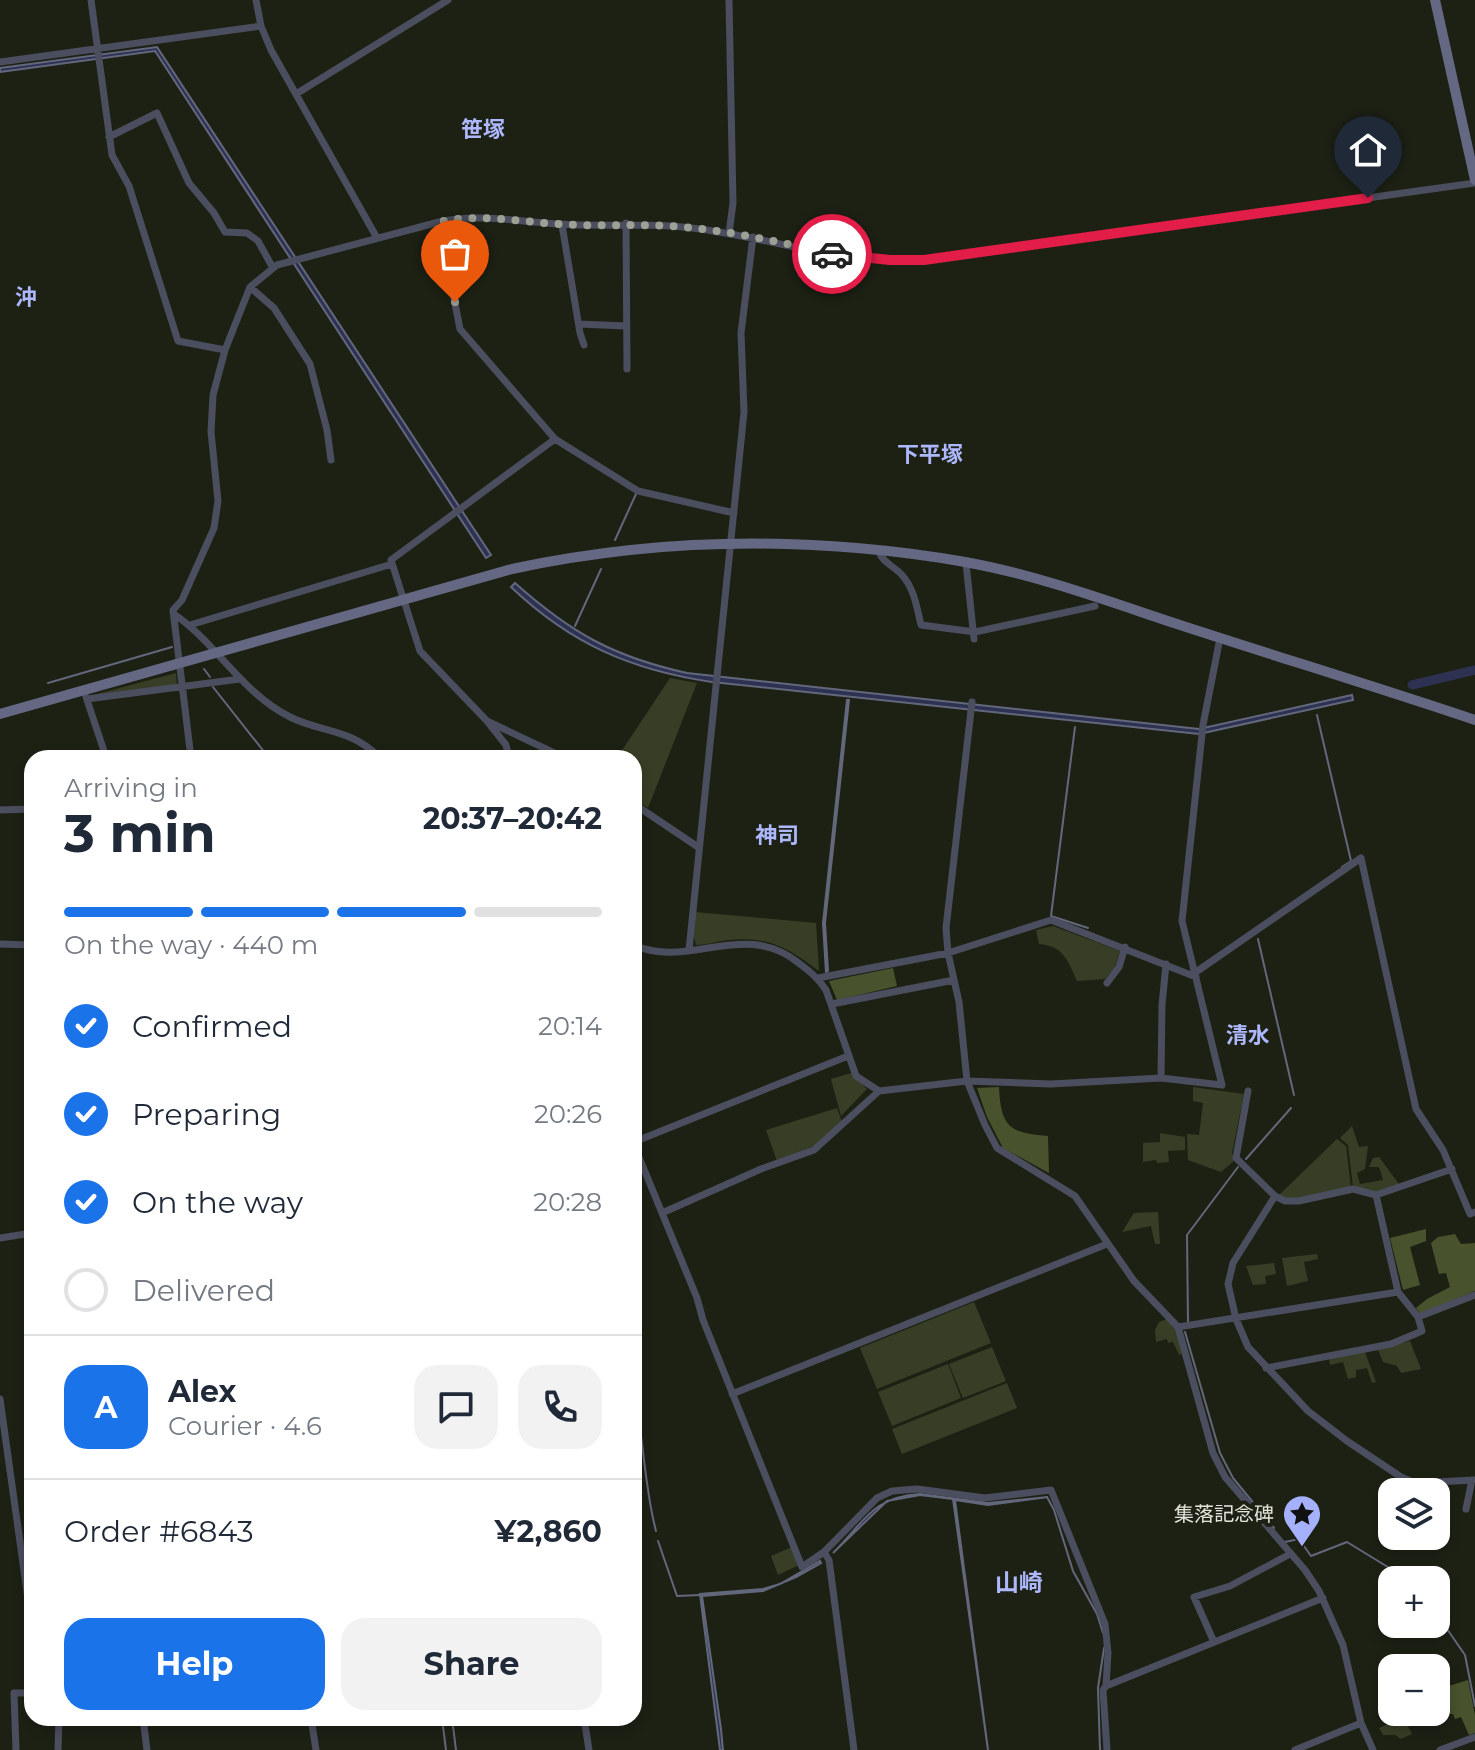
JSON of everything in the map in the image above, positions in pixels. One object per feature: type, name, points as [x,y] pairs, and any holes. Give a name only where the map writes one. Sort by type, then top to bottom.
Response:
[{"type":"street","points":[[91,0],[112,155],[131,189],[178,341],[225,350]]},
{"type":"street","points":[[256,0],[261,26],[271,50],[377,238]]},
{"type":"street","points":[[296,94],[448,0]]},
{"type":"street","points":[[729,0],[733,203],[729,233]]},
{"type":"street","points":[[190,750],[173,610],[182,600],[214,528],[218,501],[211,432],[213,395],[225,350],[250,287],[273,268],[439,222],[487,217],[562,225],[626,223],[683,227],[753,237],[856,258],[924,260],[1475,182],[1435,0]]},
{"type":"street","points":[[0,62],[261,26]]},
{"type":"street","points":[[109,137],[157,113],[196,194],[214,213],[225,232],[247,233],[258,241],[273,268]]},
{"type":"street","points":[[439,222],[460,329],[555,439],[638,491],[734,513]]},
{"type":"street","points":[[626,223],[627,369]]},
{"type":"street","points":[[562,225],[584,345]]},
{"type":"street","points":[[689,950],[744,412],[741,333],[753,237]]},
{"type":"street","points":[[250,287],[274,308],[310,364],[327,430],[331,460]]},
{"type":"street","points":[[579,324],[626,326]]},
{"type":"street","points":[[507,750],[487,721],[420,651],[391,560],[555,439]]},
{"type":"street","points":[[0,714],[85,694],[217,651],[404,598],[552,561],[644,548],[731,543],[814,544],[966,563],[1030,578],[1475,720]]},
{"type":"street","points":[[879,552],[882,559],[904,576],[913,593],[921,625],[974,636],[1095,606]]},
{"type":"street","points":[[966,563],[974,636]]},
{"type":"street","points":[[190,625],[392,564]]},
{"type":"street","points":[[174,614],[217,651],[264,702],[293,718],[340,731],[368,750]]},
{"type":"street","points":[[662,1213],[761,1169],[814,1150],[879,1091],[967,1081],[1051,1084],[1161,1078],[1222,1085],[1182,921],[1203,725],[1220,638]]},
{"type":"street","points":[[85,694],[183,687],[240,679]]},
{"type":"street","points":[[85,694],[104,750]]},
{"type":"street","points":[[972,702],[946,928],[967,1081],[997,1148],[1075,1196],[1134,1281],[1178,1327],[1210,1442],[1225,1477],[1305,1570],[1323,1598],[1343,1645],[1361,1723],[1373,1750]]},
{"type":"street","points":[[487,721],[548,750]]},
{"type":"street","points":[[0,810],[24,809]]},
{"type":"street","points":[[642,809],[698,847]]},
{"type":"street","points":[[1196,975],[1361,858],[1416,1109],[1452,1169],[1470,1214],[1475,1212]]},
{"type":"street","points":[[818,978],[948,953],[1051,920],[1196,975]]},
{"type":"street","points":[[0,944],[24,945]]},
{"type":"street","points":[[642,947],[664,952],[753,944],[773,946],[794,958],[818,978],[832,1004],[856,1076],[879,1091]]},
{"type":"street","points":[[1107,983],[1119,967],[1125,947]]},
{"type":"street","points":[[1161,1078],[1166,964]]},
{"type":"street","points":[[832,1004],[954,980]]},
{"type":"street","points":[[642,1141],[848,1056]]},
{"type":"street","points":[[1248,1091],[1236,1158],[1275,1196],[1285,1201],[1299,1201],[1353,1189],[1376,1195],[1452,1169]]},
{"type":"street","points":[[642,1164],[802,1567],[824,1552],[877,1498],[892,1491],[917,1489],[985,1498],[1051,1490],[1105,1624],[1108,1653],[1106,1686],[1103,1690],[1107,1750]]},
{"type":"street","points":[[1266,1368],[1391,1344],[1422,1331],[1418,1317],[1398,1292],[1376,1195]]},
{"type":"street","points":[[1275,1196],[1233,1263],[1228,1284],[1236,1319],[1248,1347],[1308,1411],[1401,1477],[1415,1483],[1474,1480],[1466,1509]]},
{"type":"street","points":[[0,1238],[24,1234]]},
{"type":"street","points":[[732,1394],[1107,1244]]},
{"type":"street","points":[[1178,1327],[1398,1292]]},
{"type":"street","points":[[1418,1317],[1475,1295]]},
{"type":"street","points":[[0,1399],[24,1569]]},
{"type":"street","points":[[824,1552],[829,1560],[854,1750]]},
{"type":"street","points":[[1214,1642],[1194,1597],[1230,1586],[1290,1554]]},
{"type":"street","points":[[1106,1686],[1323,1598]]},
{"type":"street","points":[[16,1750],[14,1693],[24,1693]]},
{"type":"street","points":[[1295,1750],[1361,1723]]},
{"type":"street","points":[[58,1750],[59,1726]]},
{"type":"street","points":[[144,1726],[147,1750]]},
{"type":"street","points":[[312,1726],[316,1750]]},
{"type":"street","points":[[585,1726],[589,1750]]},
{"type":"street","points":[[1440,1750],[1475,1737]]},
{"type":"green space","points":[[176,673],[177,684],[93,695]]},
{"type":"green space","points":[[670,678],[697,683],[648,808],[642,804],[642,750],[622,750]]},
{"type":"green space","points":[[695,912],[816,923],[819,971],[787,950],[767,942],[743,939],[696,945]]},
{"type":"green space","points":[[1053,926],[1120,951],[1115,967],[1105,979],[1077,981],[1060,951],[1039,944],[1036,930]]},
{"type":"green space","points":[[893,968],[897,986],[837,1000],[829,981]]},
{"type":"green space","points":[[851,1073],[867,1089],[841,1116],[831,1079]]},
{"type":"green space","points":[[999,1087],[1002,1111],[1010,1125],[1024,1133],[1048,1136],[1049,1173],[1003,1148],[977,1088]]},
{"type":"green space","points":[[1193,1087],[1244,1094],[1232,1153],[1235,1160],[1221,1172],[1188,1160],[1187,1134],[1199,1135],[1203,1103],[1193,1101]]},
{"type":"green space","points":[[837,1108],[842,1122],[821,1143],[777,1161],[766,1130]]},
{"type":"green space","points":[[1352,1126],[1359,1147],[1368,1146],[1365,1169],[1357,1173],[1360,1184],[1383,1180],[1379,1167],[1369,1167],[1373,1158],[1379,1157],[1399,1184],[1377,1192],[1353,1187],[1348,1145],[1340,1138]]},
{"type":"green space","points":[[1160,1133],[1185,1137],[1185,1150],[1168,1151],[1169,1162],[1143,1162],[1143,1143],[1160,1142]]},
{"type":"green space","points":[[1337,1139],[1346,1146],[1351,1188],[1305,1199],[1278,1196]]},
{"type":"green space","points":[[1158,1212],[1160,1244],[1155,1244],[1151,1226],[1122,1232],[1134,1213]]},
{"type":"green space","points":[[1426,1229],[1426,1241],[1410,1247],[1420,1285],[1403,1290],[1390,1238]]},
{"type":"green space","points":[[1455,1234],[1461,1244],[1475,1243],[1475,1291],[1420,1314],[1416,1308],[1450,1287],[1446,1273],[1439,1274],[1431,1243],[1438,1237]]},
{"type":"green space","points":[[1317,1254],[1318,1259],[1304,1262],[1308,1281],[1287,1286],[1282,1258]]},
{"type":"green space","points":[[1274,1263],[1276,1274],[1265,1276],[1266,1284],[1253,1285],[1246,1266]]},
{"type":"green space","points":[[974,1302],[991,1343],[877,1389],[860,1348]]},
{"type":"green space","points":[[1167,1319],[1176,1328],[1183,1353],[1179,1355],[1173,1342],[1168,1343],[1167,1339],[1156,1342],[1155,1330],[1159,1322]]},
{"type":"green space","points":[[1410,1341],[1421,1369],[1401,1373],[1397,1366],[1383,1362],[1378,1350]]},
{"type":"green space","points":[[992,1347],[1006,1381],[963,1398],[949,1364]]},
{"type":"green space","points":[[1365,1352],[1376,1382],[1372,1383],[1367,1368],[1356,1370],[1356,1377],[1348,1379],[1343,1362],[1330,1365],[1329,1358]]},
{"type":"green space","points":[[948,1364],[961,1398],[892,1426],[878,1392]]},
{"type":"green space","points":[[1007,1383],[1017,1408],[902,1454],[892,1429]]},
{"type":"green space","points":[[792,1547],[799,1565],[778,1575],[771,1556]]},
{"type":"green space","points":[[1468,1680],[1475,1733],[1469,1735],[1461,1717],[1455,1719],[1450,1714],[1450,1686]]},
{"type":"green space","points":[[1408,1726],[1412,1734],[1401,1739],[1395,1735],[1383,1735],[1379,1728]]},
{"type":"water","points":[[157,47],[491,555],[486,558],[155,51],[0,72],[0,68]]},
{"type":"water","points":[[515,583],[555,616],[595,641],[637,659],[687,673],[1199,729],[1352,695],[1353,700],[1199,734],[712,682],[629,662],[580,639],[534,607],[511,587]]},
{"type":"water","points":[[847,700],[825,923],[826,972],[823,923]]},
{"type":"water","points":[[920,1494],[988,1503],[1048,1497],[988,1505],[955,1500],[988,1750],[953,1499],[920,1495],[890,1501]]},
{"type":"water","points":[[885,1503],[833,1553],[870,1513]]},
{"type":"water","points":[[820,1561],[821,1563],[781,1583]]},
{"type":"water","points":[[778,1584],[763,1591],[702,1596],[721,1729],[723,1750],[720,1750],[700,1594],[763,1589]]},
{"type":"waterway","points":[[615,540],[636,494]]},
{"type":"waterway","points":[[575,626],[601,569]]},
{"type":"waterway","points":[[48,683],[172,647]]},
{"type":"waterway","points":[[204,669],[210,677]]},
{"type":"waterway","points":[[1412,685],[1475,670]]},
{"type":"waterway","points":[[213,687],[263,750]]},
{"type":"waterway","points":[[1317,715],[1351,861],[1342,867]]},
{"type":"waterway","points":[[1075,727],[1051,916],[1088,928]]},
{"type":"waterway","points":[[1258,939],[1294,1095]]},
{"type":"waterway","points":[[1246,1159],[1291,1108]]},
{"type":"waterway","points":[[1188,1322],[1187,1235],[1238,1167]]},
{"type":"waterway","points":[[1185,1332],[1220,1453],[1233,1478],[1274,1528]]},
{"type":"waterway","points":[[642,1443],[656,1531]]},
{"type":"waterway","points":[[1047,1497],[1073,1571],[1097,1614],[1103,1633]]},
{"type":"waterway","points":[[1285,1542],[1299,1539],[1311,1556],[1347,1542],[1386,1566]]},
{"type":"waterway","points":[[658,1541],[677,1596],[701,1595]]},
{"type":"waterway","points":[[1450,1633],[1465,1655],[1475,1706]]},
{"type":"waterway","points":[[1100,1750],[1098,1688],[1104,1648]]},
{"type":"waterway","points":[[443,1726],[446,1750]]},
{"type":"waterway","points":[[453,1726],[456,1750]]},
{"type":"way so far","points":[[455,302],[439,222],[458,218],[487,217],[562,225],[626,223],[683,227],[753,237],[832,254]]},
{"type":"place","name":"集落記念碑","points":[[1302,1548]]},
{"type":"district","name":"笹塚","points":[[483,129]]},
{"type":"district","name":"沖","points":[[26,297]]},
{"type":"district","name":"下平塚","points":[[930,454]]},
{"type":"district","name":"神司","points":[[777,835]]},
{"type":"district","name":"清水","points":[[1248,1035]]},
{"type":"district","name":"山崎","points":[[1019,1582]]},
{"type":"route","points":[[832,254],[856,258],[924,260],[1368,198]]}]
